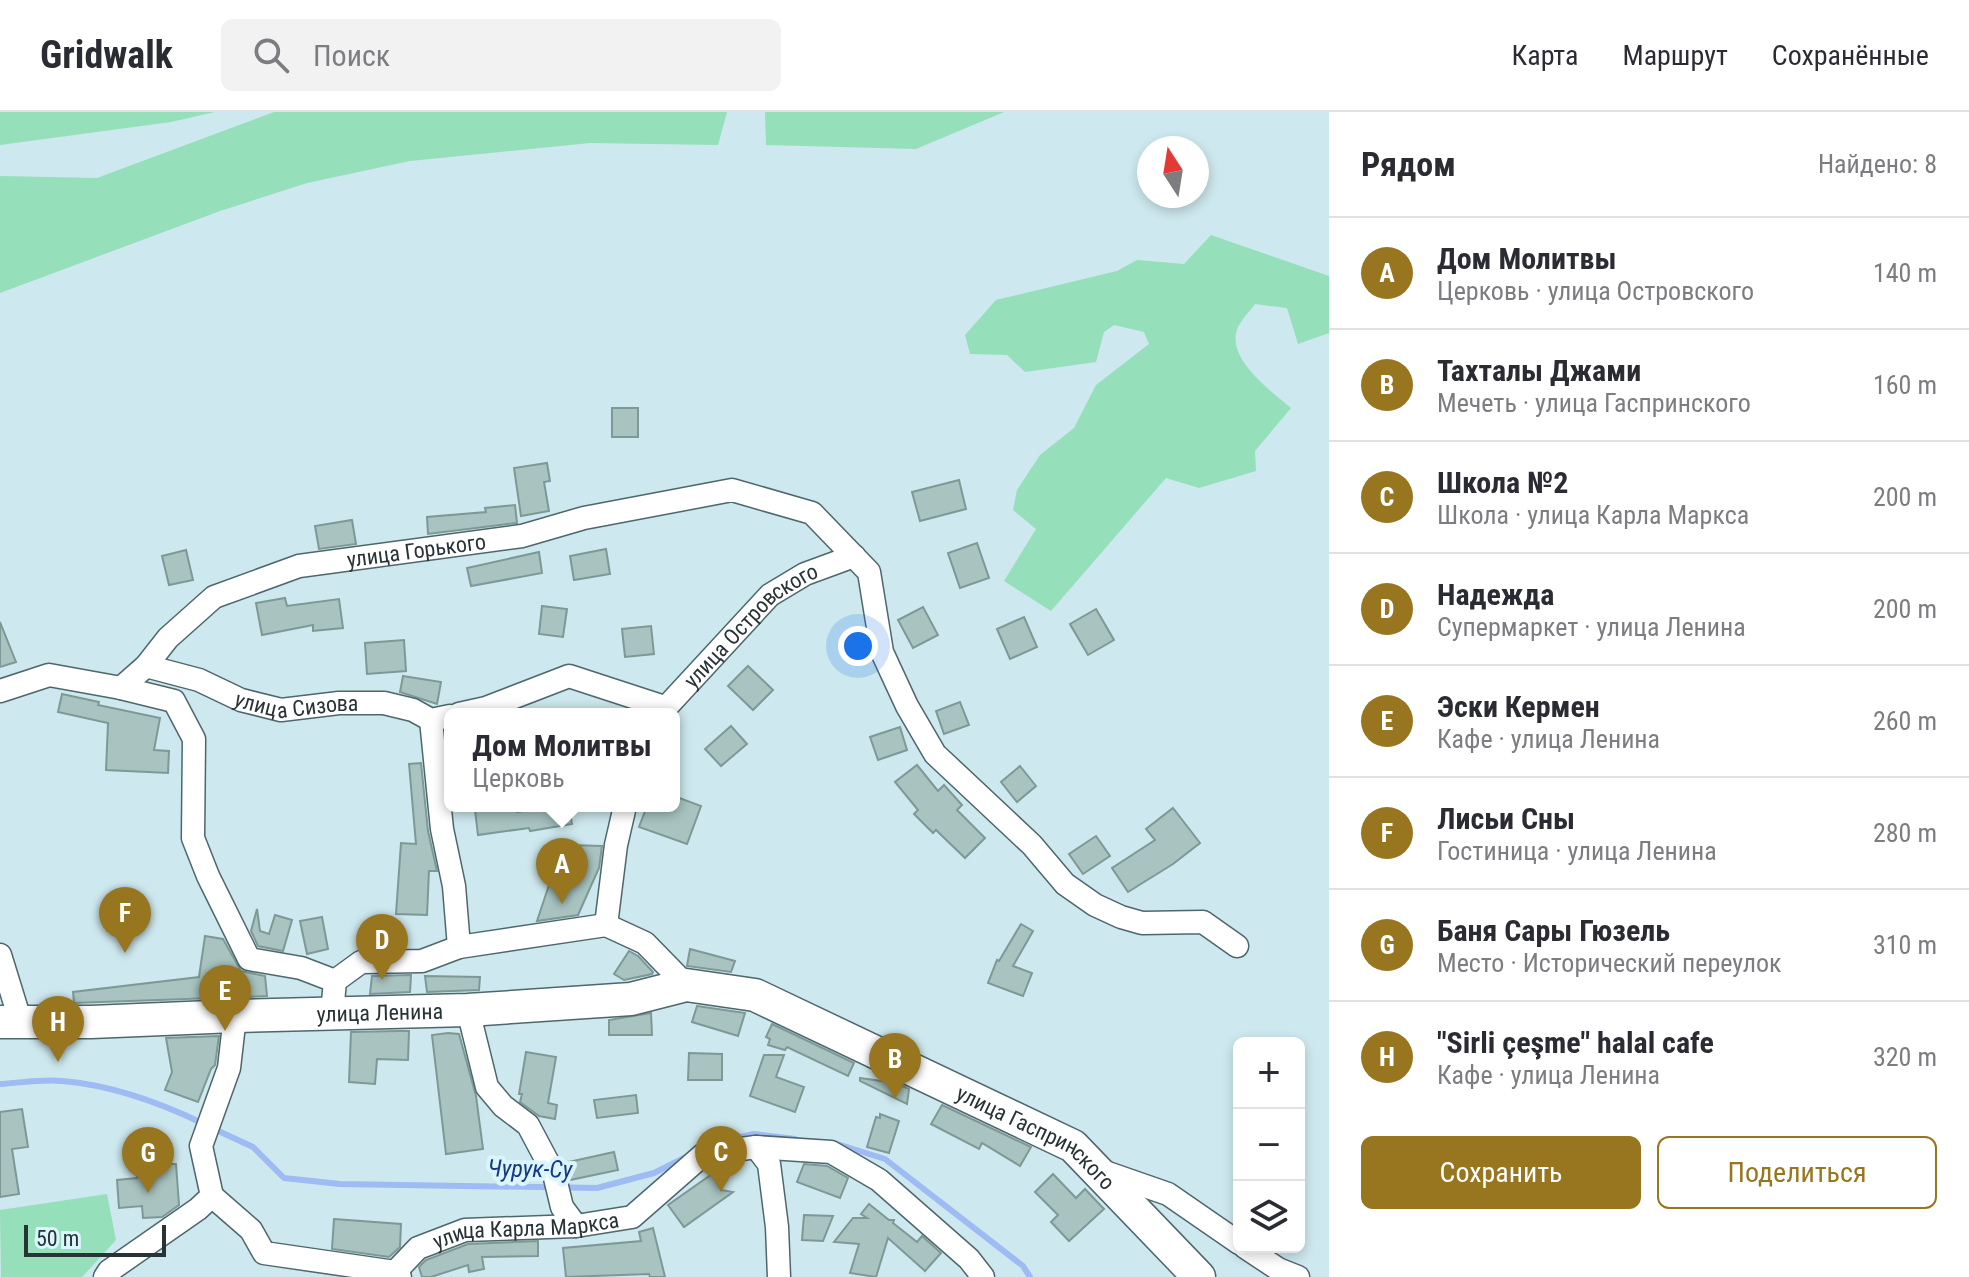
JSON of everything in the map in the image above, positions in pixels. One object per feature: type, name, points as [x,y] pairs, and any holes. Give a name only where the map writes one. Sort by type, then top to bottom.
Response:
[{"type":"main road","name":"улица Ленина","points":[[10,1022],[468,1010],[631,999],[686,985],[755,995]]},
{"type":"main road","name":"улица Гаспринского","points":[[755,995],[1073,1146],[1199,1277]]},
{"type":"street","name":"улица Горького","points":[[121,688],[146,666],[168,638],[214,597],[299,566],[522,536],[584,518],[732,490],[812,513],[869,572],[882,652],[907,706],[935,754],[1032,845],[1065,884],[1095,905],[1142,923],[1203,922],[1237,946]]},
{"type":"street","name":"улица Островского","points":[[665,708],[770,595],[805,574],[854,556]]},
{"type":"street","name":"улица Сизова","points":[[146,666],[199,680],[241,700],[281,710],[339,703],[384,703],[441,718]]},
{"type":"street","points":[[0,691],[49,675],[174,701],[194,739],[193,838],[249,959],[301,968],[335,981]]},
{"type":"street","points":[[486,708],[569,676],[654,708]]},
{"type":"street","points":[[441,718],[442,829],[454,886],[459,947]]},
{"type":"street","points":[[606,925],[616,845],[624,812]]},
{"type":"street","points":[[332,1013],[335,981],[361,962],[422,961],[459,947],[606,925],[645,943],[686,985]]},
{"type":"street","points":[[0,955],[10,1022]]},
{"type":"street","points":[[468,1010],[487,1087],[503,1106],[528,1125],[554,1174],[562,1207],[576,1226]]},
{"type":"street","points":[[235,1016],[229,1068],[201,1146],[212,1196],[251,1230],[264,1253],[398,1275]]},
{"type":"street","points":[[756,1147],[769,1164],[777,1227],[779,1277]]},
{"type":"street","name":"улица Карла Маркса","points":[[398,1275],[418,1248],[465,1230],[576,1226],[632,1217],[704,1154],[756,1147],[831,1152],[879,1180],[969,1259],[983,1277]]},
{"type":"street","points":[[1091,1167],[1168,1194],[1233,1239]]},
{"type":"street","points":[[105,1277],[212,1196]]},
{"type":"street","points":[[1254,1253],[1278,1269],[1298,1277]]},
{"type":"green space","points":[[0,112],[215,112],[171,122],[0,145]]},
{"type":"green space","points":[[274,112],[727,112],[718,145],[590,143],[410,161],[307,183],[220,211],[0,293],[0,176],[97,178]]},
{"type":"green space","points":[[765,112],[1004,112],[916,149],[766,145]]},
{"type":"green space","points":[[1211,235],[1329,276],[1329,333],[1298,344],[1287,308],[1255,304],[1239,325],[1237,349],[1251,372],[1291,408],[1255,451],[1256,471],[1199,488],[1166,478],[1051,611],[1004,581],[1036,529],[1013,510],[1017,490],[1040,455],[1074,428],[1096,385],[1149,344],[1144,332],[1114,325],[1104,332],[1096,362],[1025,372],[1007,355],[970,354],[965,335],[996,300],[1117,271],[1137,260],[1184,264]]},
{"type":"green space","points":[[107,1194],[116,1240],[82,1277],[1,1277],[0,1210]]},
{"type":"building","points":[[612,408],[638,408],[638,437],[612,437]]},
{"type":"building","points":[[547,463],[550,481],[544,482],[549,511],[521,516],[514,468]]},
{"type":"building","points":[[959,480],[966,509],[920,521],[912,492]]},
{"type":"building","points":[[515,505],[517,523],[428,534],[427,517],[486,512],[485,508]]},
{"type":"building","points":[[352,520],[356,544],[319,549],[315,526]]},
{"type":"building","points":[[977,543],[989,578],[960,588],[948,553]]},
{"type":"building","points":[[606,549],[610,574],[574,580],[570,556]]},
{"type":"building","points":[[186,550],[193,580],[169,585],[162,556]]},
{"type":"building","points":[[539,552],[542,573],[471,586],[467,568]]},
{"type":"building","points":[[285,598],[287,606],[339,599],[343,628],[313,631],[313,625],[262,635],[256,603]]},
{"type":"building","points":[[542,606],[567,609],[563,637],[539,634]]},
{"type":"building","points":[[923,607],[938,635],[913,648],[898,620]]},
{"type":"building","points":[[1096,609],[1114,640],[1088,655],[1070,624]]},
{"type":"building","points":[[1024,617],[1037,647],[1010,659],[997,629]]},
{"type":"building","points":[[0,622],[16,662],[0,667]]},
{"type":"building","points":[[651,626],[654,654],[625,657],[622,629]]},
{"type":"building","points":[[404,640],[406,671],[367,674],[365,643]]},
{"type":"building","points":[[748,666],[773,690],[753,710],[728,686]]},
{"type":"building","points":[[403,676],[441,682],[437,704],[400,692]]},
{"type":"building","points":[[62,694],[160,718],[154,750],[169,751],[168,773],[106,770],[108,723],[58,712]]},
{"type":"building","points":[[960,702],[969,725],[944,734],[936,711]]},
{"type":"building","points":[[731,726],[747,744],[721,766],[705,749]]},
{"type":"building","points":[[900,727],[907,750],[878,760],[870,737]]},
{"type":"building","points":[[421,763],[428,831],[437,871],[429,871],[427,915],[396,914],[401,843],[416,844],[409,764]]},
{"type":"building","points":[[917,765],[938,791],[944,785],[962,805],[957,810],[985,838],[965,858],[914,814],[918,810],[895,782]]},
{"type":"building","points":[[1020,766],[1036,786],[1017,802],[1001,782]]},
{"type":"building","points":[[680,798],[701,806],[687,844],[639,827],[645,812],[680,812]]},
{"type":"building","points":[[1173,808],[1200,843],[1128,892],[1112,868],[1155,840],[1146,829]]},
{"type":"building","points":[[475,812],[570,812],[572,824],[478,835]]},
{"type":"building","points":[[1096,836],[1110,856],[1083,874],[1069,854]]},
{"type":"building","points":[[569,845],[602,846],[599,868],[578,915],[537,921],[549,885],[568,887]]},
{"type":"building","points":[[257,909],[260,931],[269,934],[275,915],[292,920],[283,951],[258,946],[251,931]]},
{"type":"building","points":[[322,917],[328,949],[307,954],[300,921]]},
{"type":"building","points":[[1021,924],[1033,931],[1013,966],[1032,973],[1023,996],[988,983],[997,960]]},
{"type":"building","points":[[205,936],[223,939],[241,971],[265,976],[267,996],[74,1003],[73,992],[199,977]]},
{"type":"building","points":[[690,949],[735,961],[731,972],[687,966]]},
{"type":"building","points":[[629,951],[638,956],[652,974],[624,980],[614,974]]},
{"type":"building","points":[[411,975],[410,992],[370,994],[372,976]]},
{"type":"building","points":[[425,976],[480,977],[479,990],[427,992]]},
{"type":"building","points":[[697,1006],[745,1013],[738,1036],[692,1022]]},
{"type":"building","points":[[651,1013],[652,1035],[609,1035],[609,1020]]},
{"type":"building","points":[[772,1024],[854,1063],[848,1076],[787,1047],[785,1050],[768,1045],[770,1039],[766,1037]]},
{"type":"building","points":[[409,1031],[408,1060],[377,1059],[375,1084],[349,1082],[351,1032]]},
{"type":"building","points":[[459,1034],[476,1096],[483,1149],[446,1154],[432,1035]]},
{"type":"building","points":[[219,1036],[215,1065],[198,1102],[165,1090],[172,1072],[166,1038]]},
{"type":"building","points":[[526,1052],[556,1057],[548,1103],[557,1105],[555,1119],[539,1116],[520,1102]]},
{"type":"building","points":[[689,1053],[722,1054],[722,1080],[688,1080]]},
{"type":"building","points":[[764,1055],[784,1055],[776,1077],[804,1087],[795,1112],[750,1096]]},
{"type":"building","points":[[860,1078],[896,1083],[909,1089],[907,1104],[860,1081]]},
{"type":"building","points":[[636,1095],[638,1113],[597,1118],[594,1100]]},
{"type":"building","points":[[942,1105],[1031,1147],[1020,1166],[982,1143],[979,1149],[931,1124]]},
{"type":"building","points":[[22,1109],[28,1147],[12,1149],[19,1194],[0,1197],[0,1112]]},
{"type":"building","points":[[880,1114],[899,1121],[889,1153],[867,1147],[876,1117],[880,1118]]},
{"type":"building","points":[[614,1152],[618,1170],[570,1180],[564,1163]]},
{"type":"building","points":[[168,1156],[168,1164],[176,1164],[179,1205],[162,1217],[143,1218],[142,1206],[119,1208],[117,1180],[137,1178],[135,1158]]},
{"type":"building","points":[[804,1164],[827,1166],[848,1178],[840,1198],[797,1182]]},
{"type":"building","points":[[715,1172],[721,1181],[721,1190],[733,1192],[684,1227],[668,1205]]},
{"type":"building","points":[[1053,1174],[1076,1198],[1085,1189],[1104,1209],[1069,1241],[1051,1222],[1058,1215],[1035,1192]]},
{"type":"building","points":[[869,1204],[889,1220],[894,1220],[893,1223],[917,1242],[922,1236],[941,1253],[925,1271],[888,1238],[876,1277],[850,1273],[859,1244],[834,1242],[853,1218],[867,1218],[861,1214]]},
{"type":"building","points":[[804,1215],[833,1216],[823,1241],[802,1240]]},
{"type":"building","points":[[334,1219],[401,1224],[400,1247],[389,1257],[332,1249]]},
{"type":"building","points":[[653,1228],[665,1277],[650,1277],[649,1274],[566,1277],[563,1248],[641,1241],[639,1232]]},
{"type":"building","points":[[538,1241],[538,1256],[482,1257],[484,1269],[469,1272],[468,1265],[422,1277],[419,1267],[426,1260],[468,1244]]},
{"type":"waterway","name":"Чурук-Су","points":[[0,1084],[54,1081],[98,1086],[153,1102],[204,1124]]},
{"type":"waterway","name":"Чурук-Су","points":[[214,1129],[253,1147],[284,1178],[340,1184],[597,1188],[654,1173],[688,1156]]},
{"type":"waterway","name":"Чурук-Су","points":[[728,1140],[754,1134],[795,1139]]},
{"type":"waterway","name":"Чурук-Су","points":[[834,1143],[885,1159],[1023,1266],[1030,1277]]},
{"type":"place","name":"Дом Молитвы","points":[[562,904]]},
{"type":"place","name":"Лисьи Сны","points":[[125,953]]},
{"type":"place","name":"Надежда","points":[[382,980]]},
{"type":"place","name":"Эски Кермен","points":[[225,1031]]},
{"type":"place","name":"\"Sirli çeşme\" halal cafe","points":[[58,1062]]},
{"type":"place","name":"Тахталы Джами","points":[[895,1099]]},
{"type":"place","name":"Школа №2","points":[[721,1192]]},
{"type":"place","name":"Баня Сары Гюзель","points":[[148,1193]]}]
